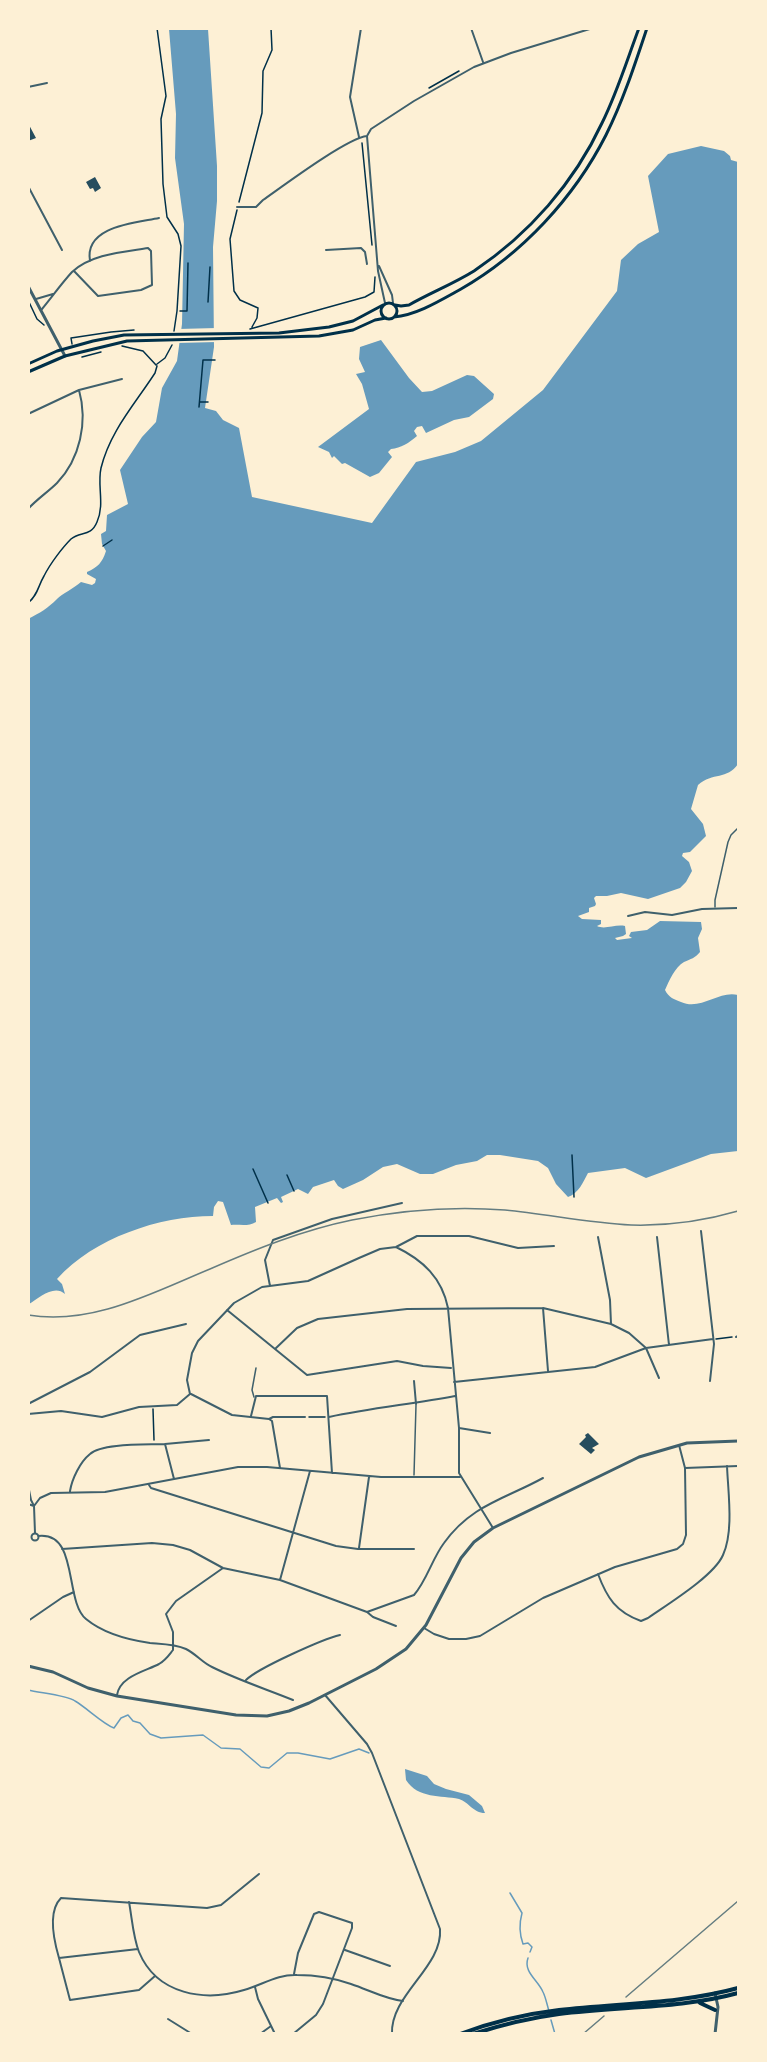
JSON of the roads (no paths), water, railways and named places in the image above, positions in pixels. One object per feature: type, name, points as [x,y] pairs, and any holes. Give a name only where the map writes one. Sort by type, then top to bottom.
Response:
[{"type":"highway","points":[[473,2034],[516,2022],[558,2014],[696,2002],[738,1988]]},
{"type":"highway","points":[[460,2034],[493,2023],[549,2011],[738,1993]]},
{"type":"highway","points":[[696,2002],[709,2005],[716,2011]]},
{"type":"main road","points":[[28,372],[65,356],[127,341],[223,337],[329,327],[353,321],[384,304],[409,305],[473,271],[514,240],[540,216],[577,168],[614,98],[639,28]]},
{"type":"main road","points":[[28,364],[73,345],[124,335],[319,336],[353,330],[375,320],[412,312],[442,299],[505,258],[546,221],[584,172],[606,135],[623,96],[647,28]]},
{"type":"main road","points":[[384,304],[381,314],[386,318]]},
{"type":"main road","points":[[394,304],[398,310],[394,317]]},
{"type":"street","points":[[360,137],[350,97],[361,28]]},
{"type":"street","points":[[471,28],[483,63]]},
{"type":"street","points":[[384,304],[367,136],[371,129],[429,92],[483,63],[592,28]]},
{"type":"street","points":[[28,87],[47,83]]},
{"type":"street","points":[[237,207],[256,207],[285,184],[360,137],[367,136]]},
{"type":"street","points":[[28,186],[62,250]]},
{"type":"street","points":[[90,261],[91,247],[106,231],[159,218]]},
{"type":"street","points":[[42,309],[74,271],[90,261],[111,254],[148,248],[151,251],[151,287],[141,290],[98,296],[74,271]]},
{"type":"street","points":[[326,250],[361,248],[365,252],[367,264]]},
{"type":"street","points":[[379,266],[394,304]]},
{"type":"street","points":[[28,286],[65,356]]},
{"type":"street","points":[[36,299],[53,294]]},
{"type":"street","points":[[28,414],[79,390],[122,380]]},
{"type":"street","points":[[28,509],[59,481],[74,458],[83,422],[79,390]]},
{"type":"street","points":[[628,916],[645,912],[672,915],[715,908],[738,908]]},
{"type":"street","points":[[270,1286],[265,1260],[273,1240],[332,1219],[402,1203]]},
{"type":"street","points":[[702,1231],[714,1353],[710,1381]]},
{"type":"street","points":[[396,1247],[417,1236],[456,1235],[475,1237],[518,1248],[554,1246]]},
{"type":"street","points":[[598,1237],[610,1300],[611,1324]]},
{"type":"street","points":[[657,1237],[669,1345]]},
{"type":"street","points":[[190,1394],[187,1380],[193,1349],[203,1334],[227,1310],[251,1292],[262,1287],[308,1281],[370,1253],[391,1246],[396,1247],[432,1272],[444,1290],[448,1308],[459,1428],[458,1470],[460,1477],[493,1528]]},
{"type":"street","points":[[543,1308],[548,1372]]},
{"type":"street","points":[[275,1349],[297,1328],[318,1319],[394,1310],[543,1308],[611,1324],[629,1333],[646,1348],[659,1378]]},
{"type":"street","points":[[227,1310],[301,1371],[310,1375],[392,1362],[453,1368]]},
{"type":"street","points":[[28,1404],[90,1372],[140,1335],[186,1324]]},
{"type":"street","points":[[454,1383],[595,1367],[646,1348],[712,1339]]},
{"type":"street","points":[[414,1381],[416,1404]]},
{"type":"street","points":[[28,1414],[61,1411],[102,1417],[139,1407],[177,1405],[190,1394]]},
{"type":"street","points":[[190,1394],[228,1413],[269,1419],[305,1417]]},
{"type":"street","points":[[251,1416],[254,1397],[326,1396],[332,1473]]},
{"type":"street","points":[[329,1417],[455,1396]]},
{"type":"street","points":[[269,1419],[272,1421],[280,1468]]},
{"type":"street","points":[[459,1428],[490,1433]]},
{"type":"street","points":[[70,1491],[76,1472],[91,1453],[120,1446],[209,1440]]},
{"type":"street","points":[[28,1666],[53,1672],[88,1688],[117,1696],[236,1715],[256,1716],[289,1711],[325,1695],[397,1656],[412,1643],[424,1628],[460,1558],[474,1542],[493,1528],[629,1461],[679,1445],[703,1441],[738,1441]]},
{"type":"street","points":[[165,1444],[174,1480]]},
{"type":"street","points":[[424,1628],[449,1639],[480,1636],[543,1598],[598,1574],[674,1551],[683,1544],[686,1535],[684,1468],[679,1445]]},
{"type":"street","points":[[28,1458],[28,1468]]},
{"type":"street","points":[[598,1574],[615,1607],[641,1621],[708,1574],[719,1562],[727,1543],[727,1466]]},
{"type":"street","points":[[684,1468],[738,1466]]},
{"type":"street","points":[[34,1506],[45,1495],[70,1491],[105,1492],[238,1467],[280,1468],[369,1477],[460,1477]]},
{"type":"street","points":[[280,1580],[310,1471]]},
{"type":"street","points":[[358,1549],[369,1477]]},
{"type":"street","points":[[367,1612],[414,1595],[445,1541],[463,1521],[480,1508],[543,1478]]},
{"type":"street","points":[[28,1485],[34,1506],[35,1533],[31,1536],[32,1539]]},
{"type":"street","points":[[149,1485],[151,1488],[336,1546],[358,1549],[414,1549]]},
{"type":"street","points":[[28,1504],[34,1506]]},
{"type":"street","points":[[35,1533],[39,1536],[52,1537],[58,1542],[70,1570],[80,1613],[92,1623],[124,1638],[174,1646],[190,1651],[212,1667],[293,1700]]},
{"type":"street","points":[[28,1542],[32,1539],[36,1540],[39,1536]]},
{"type":"street","points":[[62,1549],[166,1544],[190,1550],[223,1568],[280,1580],[367,1612],[373,1617],[396,1626]]},
{"type":"street","points":[[117,1696],[119,1687],[140,1672],[163,1662],[171,1654],[174,1646],[173,1632],[166,1614],[169,1608],[223,1568]]},
{"type":"street","points":[[28,1621],[63,1597],[74,1593]]},
{"type":"street","points":[[246,1681],[289,1656],[322,1640],[340,1635]]},
{"type":"street","points":[[325,1695],[367,1743],[372,1753],[440,1929],[440,1942],[403,2001],[393,2021],[392,2034]]},
{"type":"street","points":[[155,1976],[139,1990],[70,2000],[52,1930],[59,1899],[196,1908],[216,1907],[259,1874]]},
{"type":"street","points":[[129,1902],[138,1949],[147,1967],[155,1976],[176,1990],[198,1996],[221,1996],[255,1987],[273,1978],[294,1974],[333,1979],[390,1999],[403,2001]]},
{"type":"street","points":[[293,2034],[316,2015],[333,1979],[352,1923],[319,1912],[315,1913],[298,1953],[294,1974]]},
{"type":"street","points":[[59,1958],[138,1949]]},
{"type":"street","points":[[344,1949],[390,1966]]},
{"type":"street","points":[[255,1987],[258,1999],[275,2034]]},
{"type":"street","points":[[715,1996],[718,2004],[716,2034]]},
{"type":"street","points":[[168,2019],[192,2034]]},
{"type":"street","points":[[260,2034],[271,2026]]},
{"type":"lane","points":[[715,908],[728,842],[738,828]]},
{"type":"lane","points":[[254,1397],[252,1390],[256,1368]]},
{"type":"lane","points":[[414,1478],[416,1404]]},
{"type":"water","points":[[169,29],[208,29],[217,166],[217,201],[213,247],[214,347],[205,408],[216,411],[223,420],[239,428],[252,497],[372,523],[416,462],[455,452],[481,441],[543,390],[617,291],[621,260],[638,244],[659,232],[648,176],[668,154],[701,146],[724,151],[731,160],[738,162],[738,764],[729,772],[709,778],[698,785],[691,809],[703,824],[706,836],[690,852],[683,853],[682,856],[689,862],[692,871],[680,888],[648,899],[621,893],[596,896],[595,906],[589,908],[589,912],[578,916],[582,919],[601,920],[601,924],[597,926],[600,927],[625,926],[626,934],[615,938],[617,940],[632,938],[629,936],[631,932],[647,930],[660,921],[701,922],[702,929],[698,938],[700,952],[678,967],[665,990],[672,998],[688,1004],[696,1004],[724,995],[738,995],[738,1151],[711,1154],[646,1178],[625,1168],[588,1173],[578,1190],[568,1197],[556,1184],[548,1168],[538,1161],[487,1155],[477,1161],[456,1165],[433,1174],[420,1174],[397,1164],[383,1167],[343,1189],[334,1180],[313,1187],[308,1194],[298,1189],[281,1197],[283,1202],[281,1203],[277,1198],[255,1207],[256,1222],[250,1224],[231,1225],[223,1202],[218,1201],[214,1207],[213,1216],[171,1220],[150,1225],[108,1241],[89,1252],[57,1279],[62,1284],[65,1294],[61,1291],[51,1291],[29,1304],[28,619],[81,582],[92,585],[95,583],[96,579],[87,572],[99,564],[106,551],[102,544],[101,534],[106,531],[107,515],[128,504],[120,470],[142,437],[156,422],[162,388],[177,361],[182,324],[184,224],[175,158],[176,114]]},
{"type":"water","points":[[381,340],[422,392],[432,391],[467,375],[474,376],[494,394],[493,399],[469,417],[454,420],[426,433],[422,426],[417,427],[414,431],[417,436],[405,445],[391,449],[388,452],[392,457],[379,473],[370,477],[345,463],[342,464],[334,456],[332,458],[329,452],[318,447],[369,409],[362,384],[356,374],[365,372],[359,359],[360,347]]},
{"type":"water","points":[[405,1769],[427,1776],[434,1784],[446,1789],[469,1795],[482,1806],[485,1813],[477,1811],[459,1799],[430,1795],[417,1790],[406,1780]]},
{"type":"waterway","points":[[28,1690],[71,1699],[114,1728],[121,1718],[128,1715],[150,1734],[161,1738],[203,1735],[221,1748],[240,1749],[261,1767],[269,1768],[287,1753],[330,1759],[359,1749],[369,1753]]},
{"type":"waterway","points":[[510,1893],[522,1913],[521,1936],[523,1944],[528,1943],[532,1947],[530,1952]]},
{"type":"waterway","points":[[528,1958],[528,1968],[543,1992],[549,2011]]},
{"type":"waterway","points":[[551,2020],[555,2034]]},
{"type":"railway","points":[[28,1315],[76,1316],[122,1305],[280,1241],[334,1224],[390,1214],[447,1209],[486,1209],[631,1225],[658,1225],[712,1218],[738,1211]]},
{"type":"railway","points":[[626,1997],[738,1901]]},
{"type":"railway","points":[[583,2034],[604,2016]]}]
